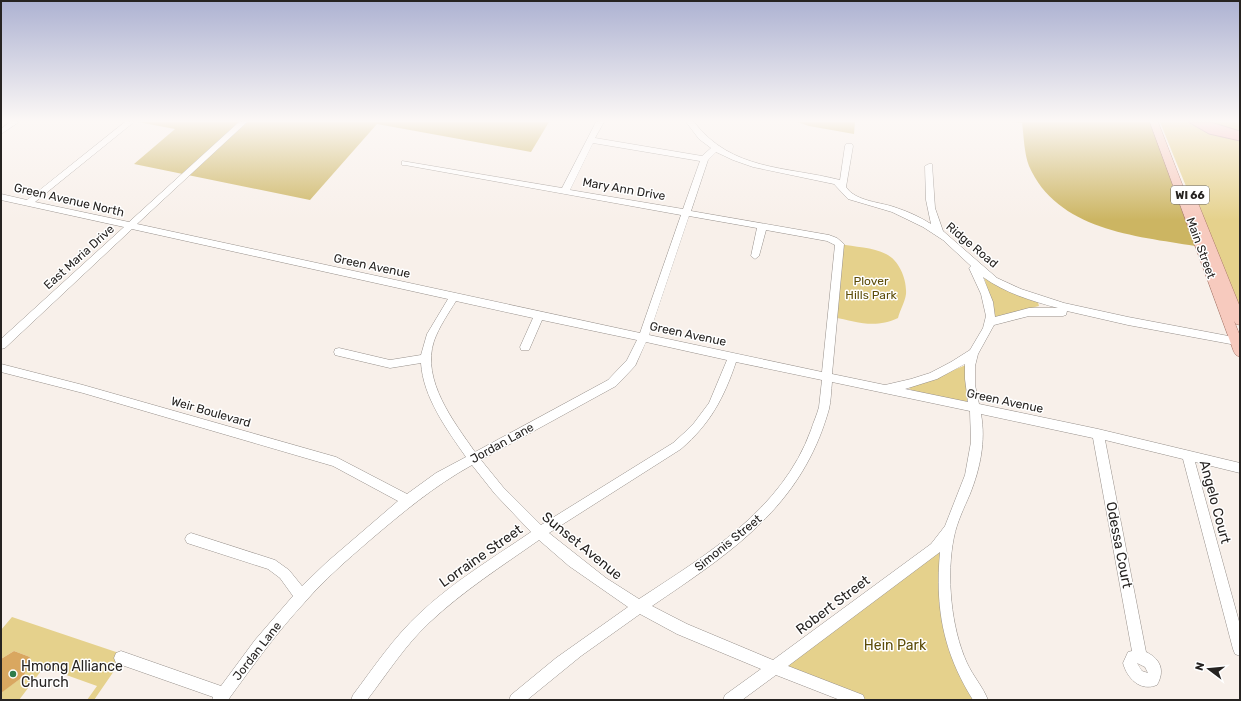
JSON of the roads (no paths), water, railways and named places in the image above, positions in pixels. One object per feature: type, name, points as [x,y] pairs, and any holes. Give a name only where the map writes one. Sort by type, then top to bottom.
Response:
[{"type":"main road","name":"Main Street","points":[[1166,155],[1240,352]]},
{"type":"main road","name":"Main Street","points":[[1173,155],[1240,321]]},
{"type":"street","points":[[27,204],[89,155]]},
{"type":"street","name":"East Maria Drive","points":[[1,345],[208,155]]},
{"type":"street","points":[[565,191],[583,155]]},
{"type":"street","points":[[679,155],[704,159]]},
{"type":"street","name":"Jordan Lane","points":[[221,697],[300,597],[331,566],[408,500],[440,477],[612,383],[631,363],[643,338],[704,159],[708,155]]},
{"type":"street","name":"Ridge Road","points":[[728,155],[764,168],[833,181],[843,186],[851,197],[891,208],[912,217],[939,232],[983,272],[1015,291],[1052,304],[1092,314],[1236,341]]},
{"type":"street","points":[[843,186],[848,155]]},
{"type":"street","name":"Mary Ann Drive","points":[[405,163],[829,238],[838,242]]},
{"type":"street","points":[[929,166],[930,210],[932,219],[939,232]]},
{"type":"street","name":"Green Avenue North","points":[[1,198],[131,227]]},
{"type":"street","name":"Green Avenue","points":[[131,227],[454,298],[1098,434],[1240,468]]},
{"type":"street","points":[[755,256],[762,227]]},
{"type":"street","name":"Simonis Street","points":[[516,700],[553,669],[639,607],[695,570],[732,542],[758,520],[784,492],[798,471],[818,427],[824,408],[840,244],[838,242]]},
{"type":"street","points":[[878,387],[891,387],[906,384],[946,371],[973,353],[990,322],[983,285],[970,261]]},
{"type":"street","name":"Sunset Avenue","points":[[454,298],[435,329],[428,346],[426,358],[427,372],[436,397],[473,460],[539,534],[612,590],[639,607],[681,628],[774,668],[858,700]]},
{"type":"street","points":[[990,322],[1029,312],[1046,311],[1092,314]]},
{"type":"street","points":[[525,347],[539,316]]},
{"type":"street","points":[[339,352],[390,364],[426,358]]},
{"type":"street","name":"Robert Street","points":[[730,700],[935,548],[950,529],[965,496],[975,458],[977,431],[969,370],[973,353]]},
{"type":"street","name":"Lorraine Street","points":[[358,700],[382,666],[424,618],[459,588],[539,534],[677,446],[689,436],[708,415],[716,403],[733,357]]},
{"type":"street","name":"Weir Boulevard","points":[[1,368],[83,389],[336,462],[408,500]]},
{"type":"street","name":"Odessa Court","points":[[1098,434],[1140,656]]},
{"type":"street","name":"Angelo Court","points":[[1187,455],[1240,649]]},
{"type":"street","name":"Robert Street","points":[[950,529],[945,561],[944,611],[954,652],[981,700]]},
{"type":"street","points":[[191,539],[271,564],[288,576],[300,597]]},
{"type":"street","points":[[121,658],[221,697]]},
{"type":"place","name":"Hmong Alliance Church","points":[[13,674]]},
{"type":"park label","name":"Plover Hills Park","points":[[871,288]]},
{"type":"park label","name":"Hein Park","points":[[895,645]]}]
